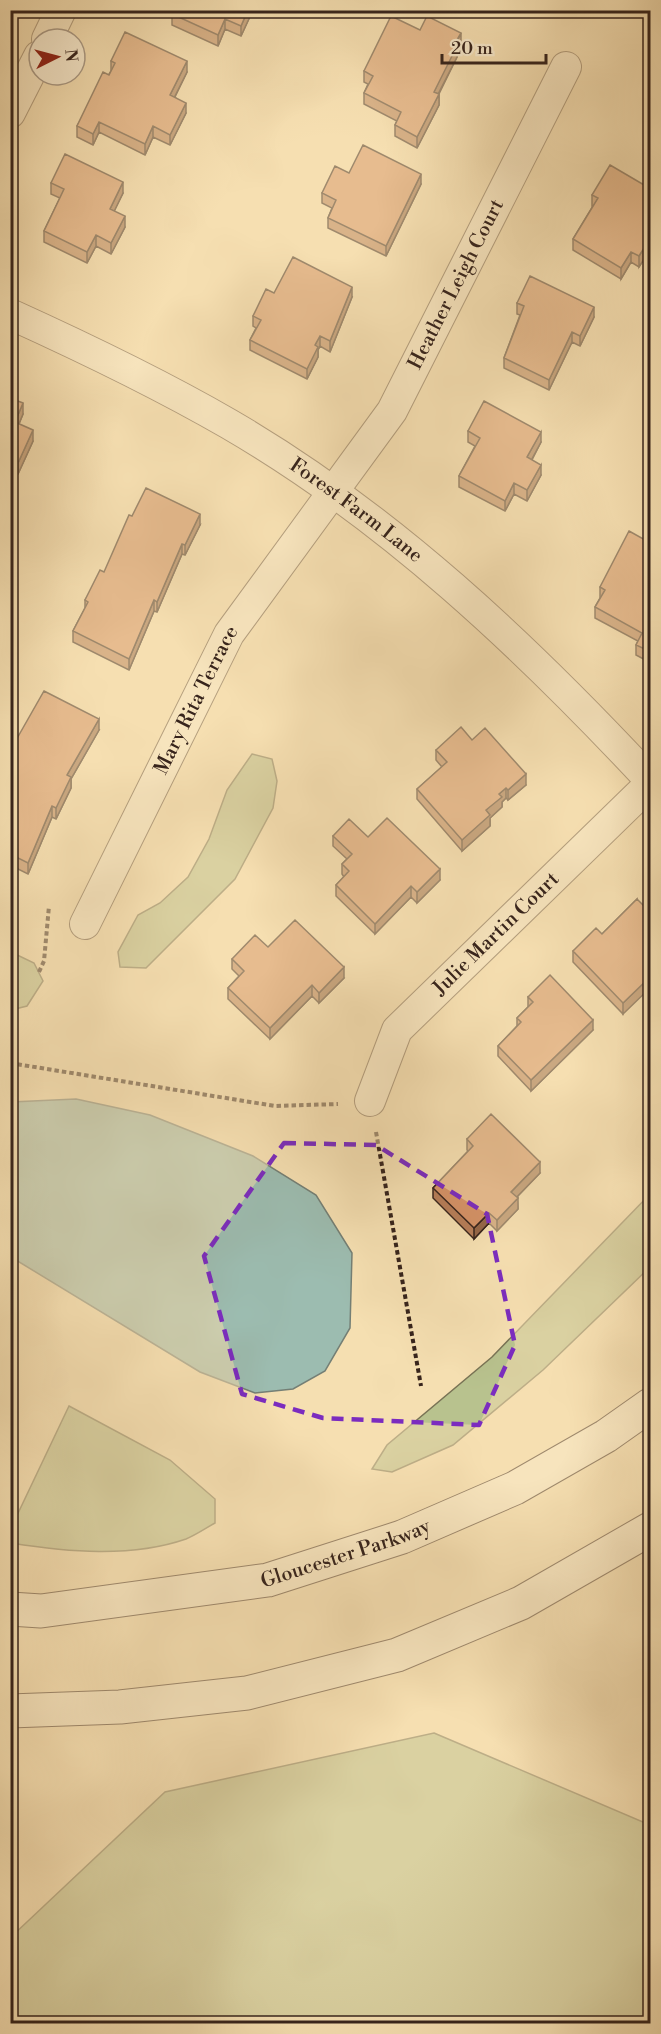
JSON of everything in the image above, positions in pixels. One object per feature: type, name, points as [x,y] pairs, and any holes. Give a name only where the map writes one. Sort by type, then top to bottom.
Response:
[{"type":"main road","name":"Gloucester Parkway","points":[[10,1609],[41,1611],[268,1580],[402,1537],[515,1488],[606,1436],[651,1405]]},
{"type":"main road","points":[[10,1712],[120,1707],[248,1693],[398,1655],[521,1603],[651,1529]]},
{"type":"street","points":[[53,27],[61,10]]},
{"type":"street","name":"Heather Leigh Court","points":[[332,491],[392,411],[566,68]]},
{"type":"street","points":[[10,113],[27,80]]},
{"type":"street","name":"Forest Farm Lane","points":[[10,314],[125,366],[231,425],[332,491],[375,523],[482,612],[577,700],[651,780]]},
{"type":"street","name":"Mary Rita Terrace","points":[[85,924],[229,634],[332,491]]},
{"type":"street","name":"Julie Martin Court","points":[[370,1101],[397,1030],[651,784]]},
{"type":"path","points":[[39,972],[44,961],[49,906]]},
{"type":"path","points":[[10,1063],[275,1106],[370,1101],[421,1386]]},
{"type":"highlighted area","points":[[284,1143],[376,1145],[487,1214],[515,1345],[479,1425],[323,1418],[242,1394],[204,1256]]},
{"type":"green space","points":[[252,754],[272,759],[277,781],[273,808],[235,879],[146,968],[120,967],[118,952],[138,915],[160,903],[188,877],[209,839],[227,790]]},
{"type":"green space","points":[[11,952],[34,963],[43,981],[27,1006],[11,1010]]},
{"type":"green space","points":[[650,1194],[650,1267],[543,1370],[453,1445],[392,1472],[372,1469],[387,1445],[492,1357]]},
{"type":"green space","points":[[69,1406],[170,1460],[215,1499],[215,1523],[186,1539],[143,1549],[76,1551],[11,1543],[11,1528]]},
{"type":"green space","points":[[434,1733],[650,1825],[650,2023],[11,2023],[11,1937],[165,1792]]},
{"type":"shaded area","points":[[76,1099],[150,1115],[253,1156],[316,1195],[352,1253],[350,1328],[325,1371],[293,1389],[255,1393],[200,1372],[11,1257],[11,1102]]},
{"type":"building","points":[[173,10],[248,10],[241,26],[225,19],[218,35],[172,14]]},
{"type":"building","points":[[391,16],[420,30],[427,16],[461,33],[434,92],[439,94],[417,137],[395,125],[401,112],[364,93],[373,76],[364,71]]},
{"type":"building","points":[[125,32],[187,61],[170,95],[186,103],[170,135],[153,126],[145,144],[99,122],[93,134],[77,126],[103,72],[109,75],[115,63],[111,61]]},
{"type":"building","points":[[363,145],[421,174],[386,246],[328,218],[336,200],[322,193],[335,166],[349,173]]},
{"type":"building","points":[[65,154],[123,182],[110,209],[125,216],[111,243],[96,235],[87,252],[44,231],[64,189],[51,183]]},
{"type":"building","points":[[610,165],[651,189],[651,237],[639,256],[631,252],[621,268],[573,239],[598,198],[592,195]]},
{"type":"building","points":[[293,257],[352,287],[330,341],[320,336],[315,345],[318,347],[307,369],[250,340],[261,320],[253,316],[266,289],[274,293]]},
{"type":"building","points":[[530,276],[594,307],[580,336],[572,332],[549,380],[504,358],[524,306],[517,303]]},
{"type":"building","points":[[10,398],[23,403],[15,422],[33,430],[18,463],[10,460]]},
{"type":"building","points":[[484,401],[541,432],[527,457],[541,465],[527,490],[514,483],[505,501],[459,476],[480,438],[468,431]]},
{"type":"building","points":[[146,488],[200,514],[185,545],[182,544],[157,602],[154,600],[129,659],[73,631],[88,602],[85,600],[100,570],[104,572],[129,515],[132,516]]},
{"type":"building","points":[[629,531],[645,540],[648,533],[651,534],[651,652],[636,645],[642,633],[595,607],[605,590],[600,587]]},
{"type":"building","points":[[44,691],[99,719],[67,775],[71,777],[56,808],[52,806],[28,863],[10,854],[10,759],[15,752],[11,749]]},
{"type":"building","points":[[461,727],[472,740],[485,728],[526,774],[508,790],[506,788],[499,794],[502,797],[486,810],[490,815],[462,840],[417,789],[447,762],[436,750]]},
{"type":"building","points":[[387,818],[440,869],[417,892],[411,886],[375,924],[336,885],[349,871],[342,864],[352,854],[333,836],[349,819],[368,837]]},
{"type":"building","points":[[637,899],[651,913],[651,976],[623,1003],[573,951],[596,928],[602,934]]},
{"type":"building","points":[[295,920],[344,967],[319,993],[312,985],[270,1028],[228,988],[244,971],[232,959],[255,935],[268,947]]},
{"type":"building","points":[[550,975],[593,1020],[531,1080],[498,1046],[521,1022],[517,1018],[533,1002],[528,997]]},
{"type":"building","points":[[491,1114],[540,1162],[511,1192],[518,1198],[497,1220],[489,1213],[474,1228],[433,1188],[473,1146],[467,1139]]}]
